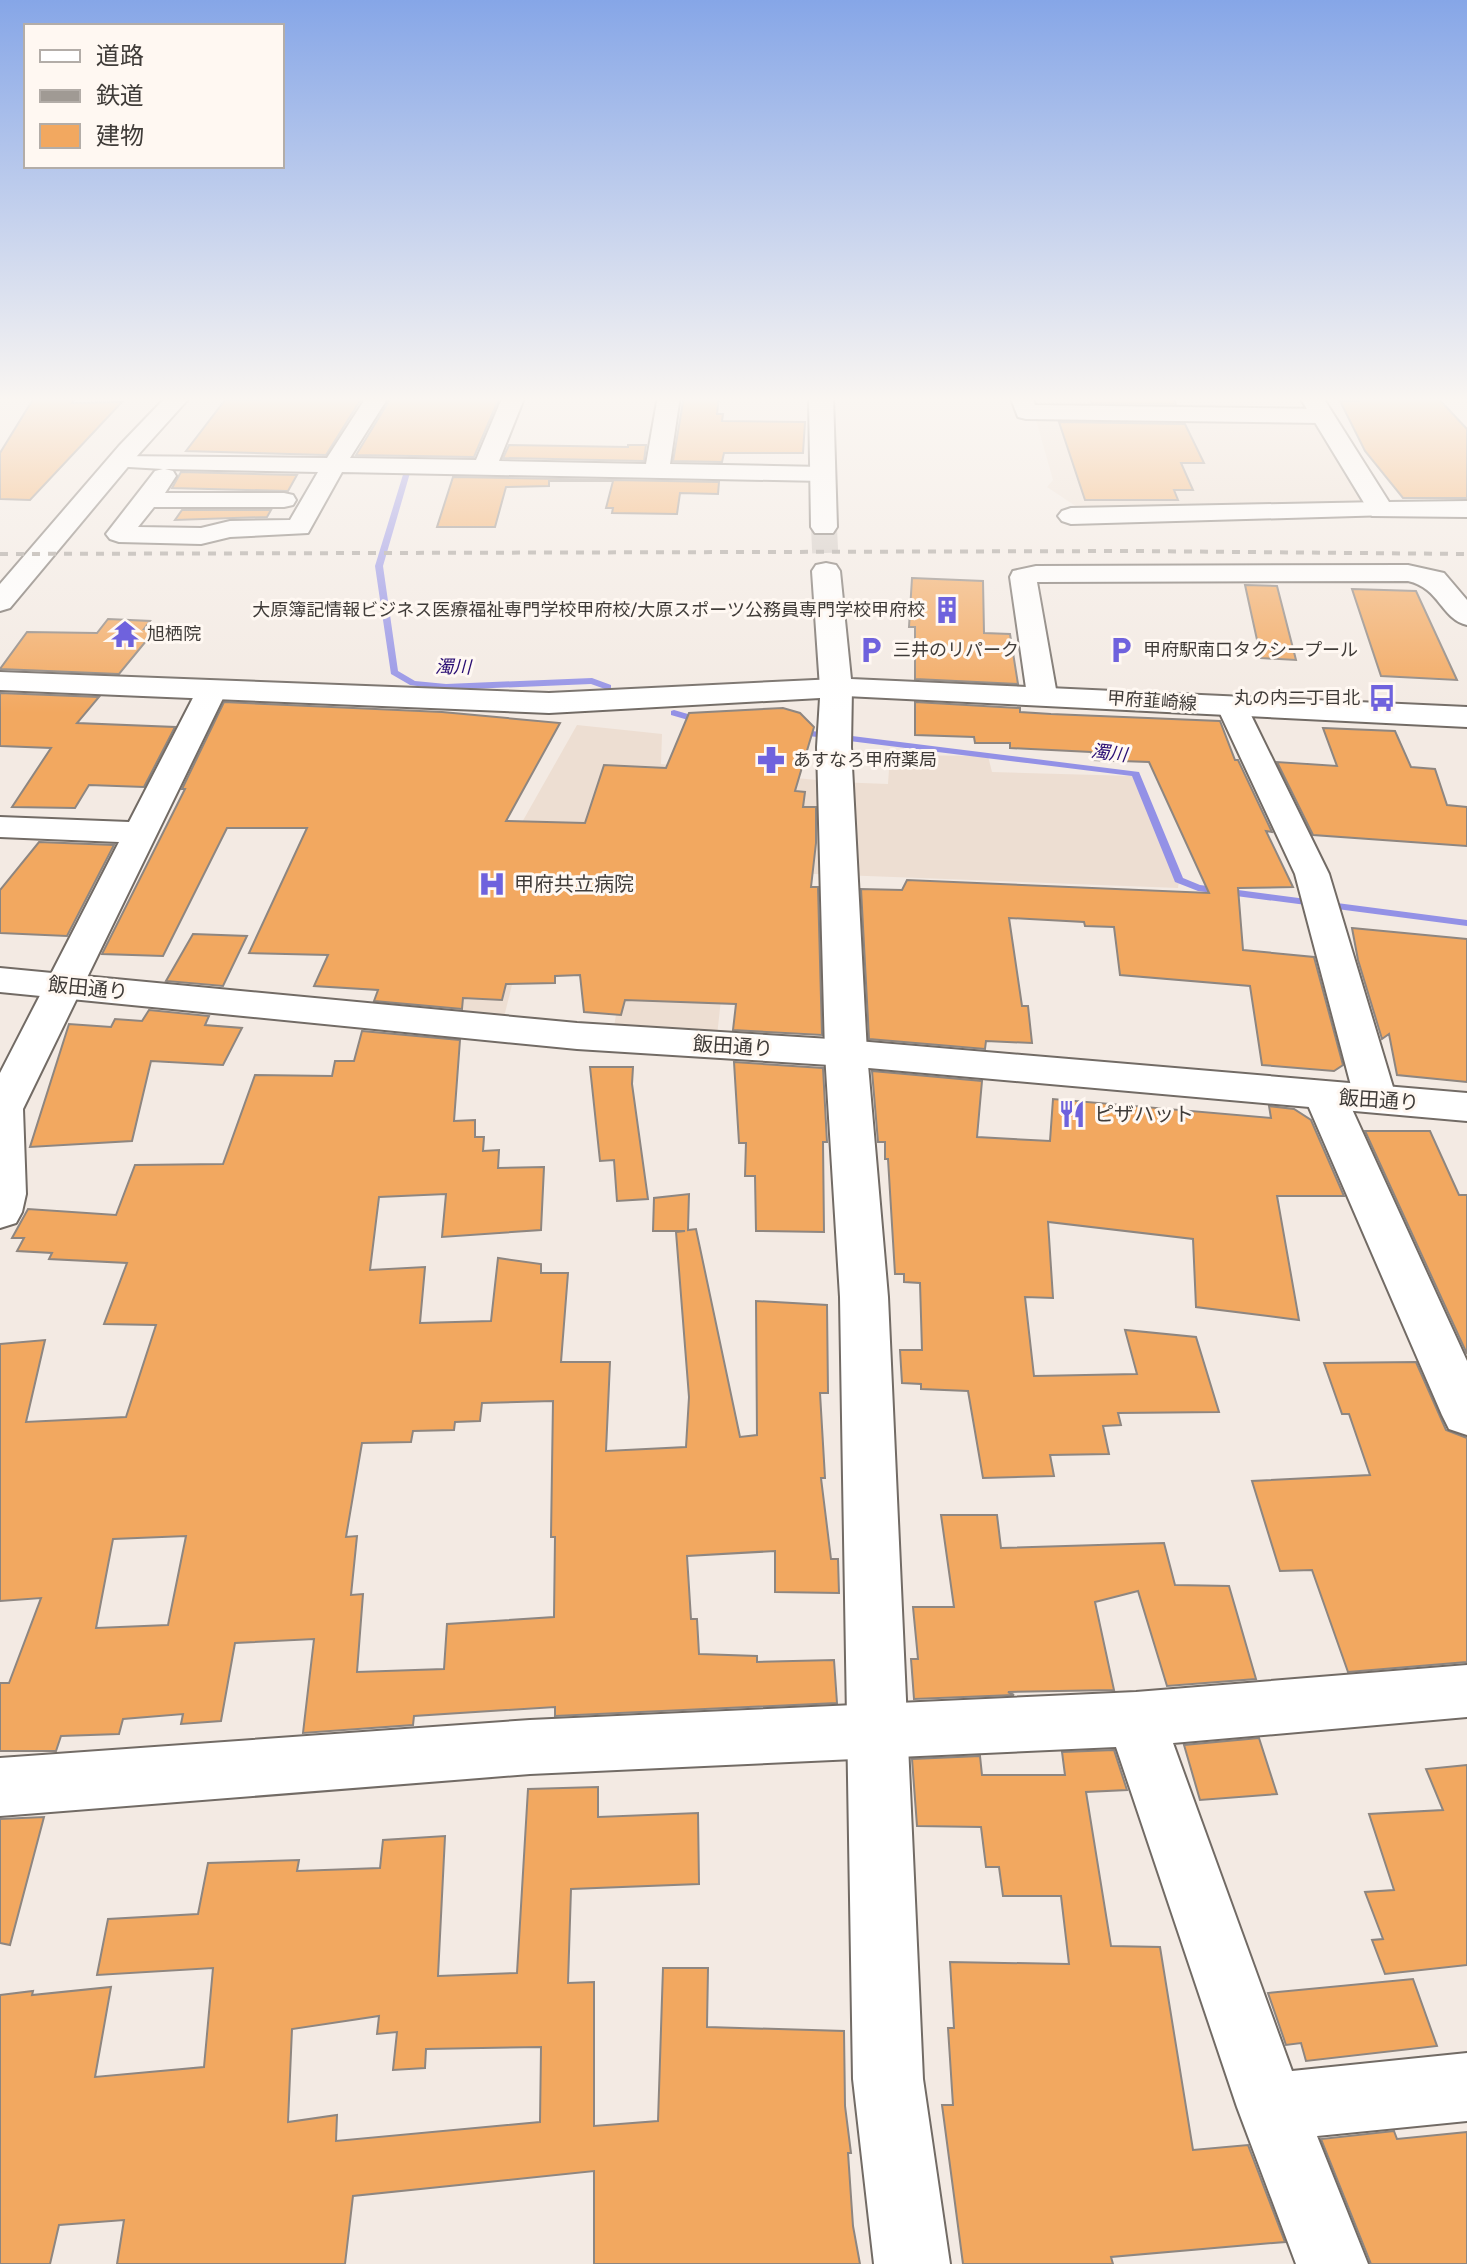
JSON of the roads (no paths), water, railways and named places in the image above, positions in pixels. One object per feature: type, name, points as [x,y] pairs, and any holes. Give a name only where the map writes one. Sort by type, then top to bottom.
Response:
[{"type":"street","points":[[0,602],[85,502]]},
{"type":"street","points":[[146,502],[119,534],[201,536],[230,529],[299,528],[311,502]]},
{"type":"street","points":[[824,502],[824,527]]},
{"type":"street","points":[[1376,502],[1381,510]]},
{"type":"street","points":[[1071,516],[1467,509]]},
{"type":"street","points":[[826,571],[836,688],[834,747],[846,1053],[864,1297],[888,2079],[912,2264]]},
{"type":"street","points":[[1042,695],[1023,577],[1036,574],[1408,573],[1434,579],[1467,617]]},
{"type":"street","name":"甲府韮崎線","points":[[0,681],[549,703],[836,688],[1042,695],[1467,717]]},
{"type":"street","points":[[0,1212],[4,1194],[2,1109],[212,690]]},
{"type":"street","points":[[1232,707],[1312,874],[1375,1097]]},
{"type":"street","points":[[0,827],[141,833]]},
{"type":"street","name":"飯田通り","points":[[0,980],[577,1036],[846,1053],[1467,1107]]},
{"type":"street","points":[[1325,1096],[1467,1415]]},
{"type":"street","points":[[0,1787],[530,1747],[1136,1719],[1467,1691]]},
{"type":"street","points":[[1136,1719],[1271,2107],[1332,2264]]},
{"type":"street","points":[[1271,2107],[1467,2087]]},
{"type":"waterway","name":"濁川","points":[[398,502],[379,566],[394,672],[413,683],[446,687],[592,681],[608,687]]},
{"type":"waterway","name":"濁川","points":[[674,713],[702,721]]},
{"type":"waterway","name":"濁川","points":[[796,732],[1136,774],[1179,880],[1198,888],[1467,923]]},
{"type":"tunnel","points":[[824,527],[826,571]]},
{"type":"railway","points":[[0,554],[1130,551],[1467,554]]},
{"type":"place","name":"大原簿記情報ビジネス医療福祉専門学校甲府校/大原スポーツ公務員専門学校甲府校","points":[[947,610]]},
{"type":"place","name":"旭栖院","points":[[125,634]]},
{"type":"place","name":"三井のリパーク","points":[[871,650]]},
{"type":"place","name":"甲府駅南口タクシープール","points":[[1121,650]]},
{"type":"place","name":"丸の内二丁目北","points":[[1382,698]]},
{"type":"place","name":"あすなろ甲府薬局","points":[[771,760]]},
{"type":"place","name":"甲府共立病院","points":[[492,884]]},
{"type":"place","name":"ピザハット","points":[[1072,1114]]}]
